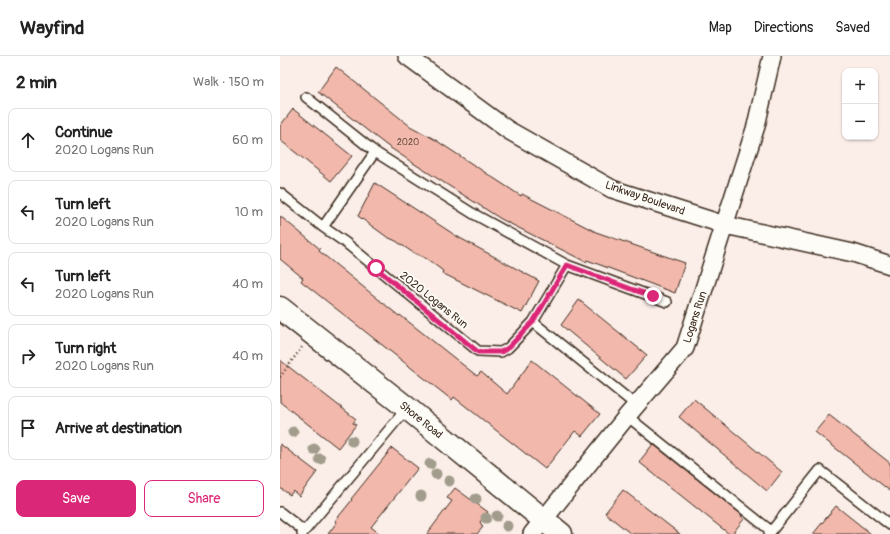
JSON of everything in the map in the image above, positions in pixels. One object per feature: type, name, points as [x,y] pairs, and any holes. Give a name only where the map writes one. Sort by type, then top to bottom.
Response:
[{"type":"street","name":"Linkway Boulevard","points":[[407,56],[508,130],[612,189],[724,225],[853,253],[890,265]]},
{"type":"street","name":"Logans Run","points":[[538,527],[685,348],[756,126],[772,56]]},
{"type":"street","name":"Shore Road","points":[[280,308],[407,408],[538,527],[561,534]]},
{"type":"lane","points":[[306,97],[375,152],[472,213],[567,265],[667,302]]},
{"type":"lane","points":[[322,227],[375,152]]},
{"type":"lane","name":"2020 Logans Run","points":[[280,193],[322,227],[346,243],[478,352],[501,352],[508,348],[533,322],[567,265]]},
{"type":"lane","points":[[533,322],[770,532],[820,470],[890,525]]},
{"type":"lane","points":[[280,512],[303,532],[407,408]]},
{"type":"path","points":[[280,377],[312,333]]},
{"type":"building","points":[[336,67],[410,126],[434,139],[521,196],[522,194],[596,232],[685,263],[675,293],[587,260],[586,262],[501,219],[386,145],[318,92]]},
{"type":"building","points":[[293,109],[352,156],[331,181],[280,140],[280,126]]},
{"type":"building","points":[[375,183],[458,237],[539,281],[522,313],[442,273],[443,271],[427,259],[387,237],[358,216]]},
{"type":"building","points":[[280,216],[320,249],[319,251],[399,316],[400,315],[477,376],[481,372],[507,394],[532,360],[600,414],[582,436],[575,431],[545,469],[454,397],[452,400],[301,281],[303,278],[280,259]]},
{"type":"building","points":[[579,300],[647,355],[626,379],[561,325]]},
{"type":"building","points":[[280,360],[356,419],[353,423],[356,425],[338,448],[280,402]]},
{"type":"building","points":[[694,399],[782,472],[767,491],[679,417]]},
{"type":"building","points":[[829,415],[890,463],[890,491],[815,432]]},
{"type":"building","points":[[280,444],[317,472],[299,496],[293,491],[290,495],[280,488]]},
{"type":"building","points":[[653,444],[742,515],[741,516],[744,519],[732,534],[729,534],[639,462]]},
{"type":"building","points":[[392,448],[418,468],[371,527],[380,534],[328,534],[337,522],[335,521],[352,500],[351,499]]},
{"type":"building","points":[[455,488],[488,512],[480,522],[483,527],[477,534],[427,534],[452,501],[447,498]]},
{"type":"building","points":[[623,490],[680,534],[631,534],[605,513]]},
{"type":"building","points":[[836,506],[871,534],[813,534]]},
{"type":"route","points":[[376,268],[478,352],[501,352],[508,348],[533,322],[567,265],[653,296]]}]
